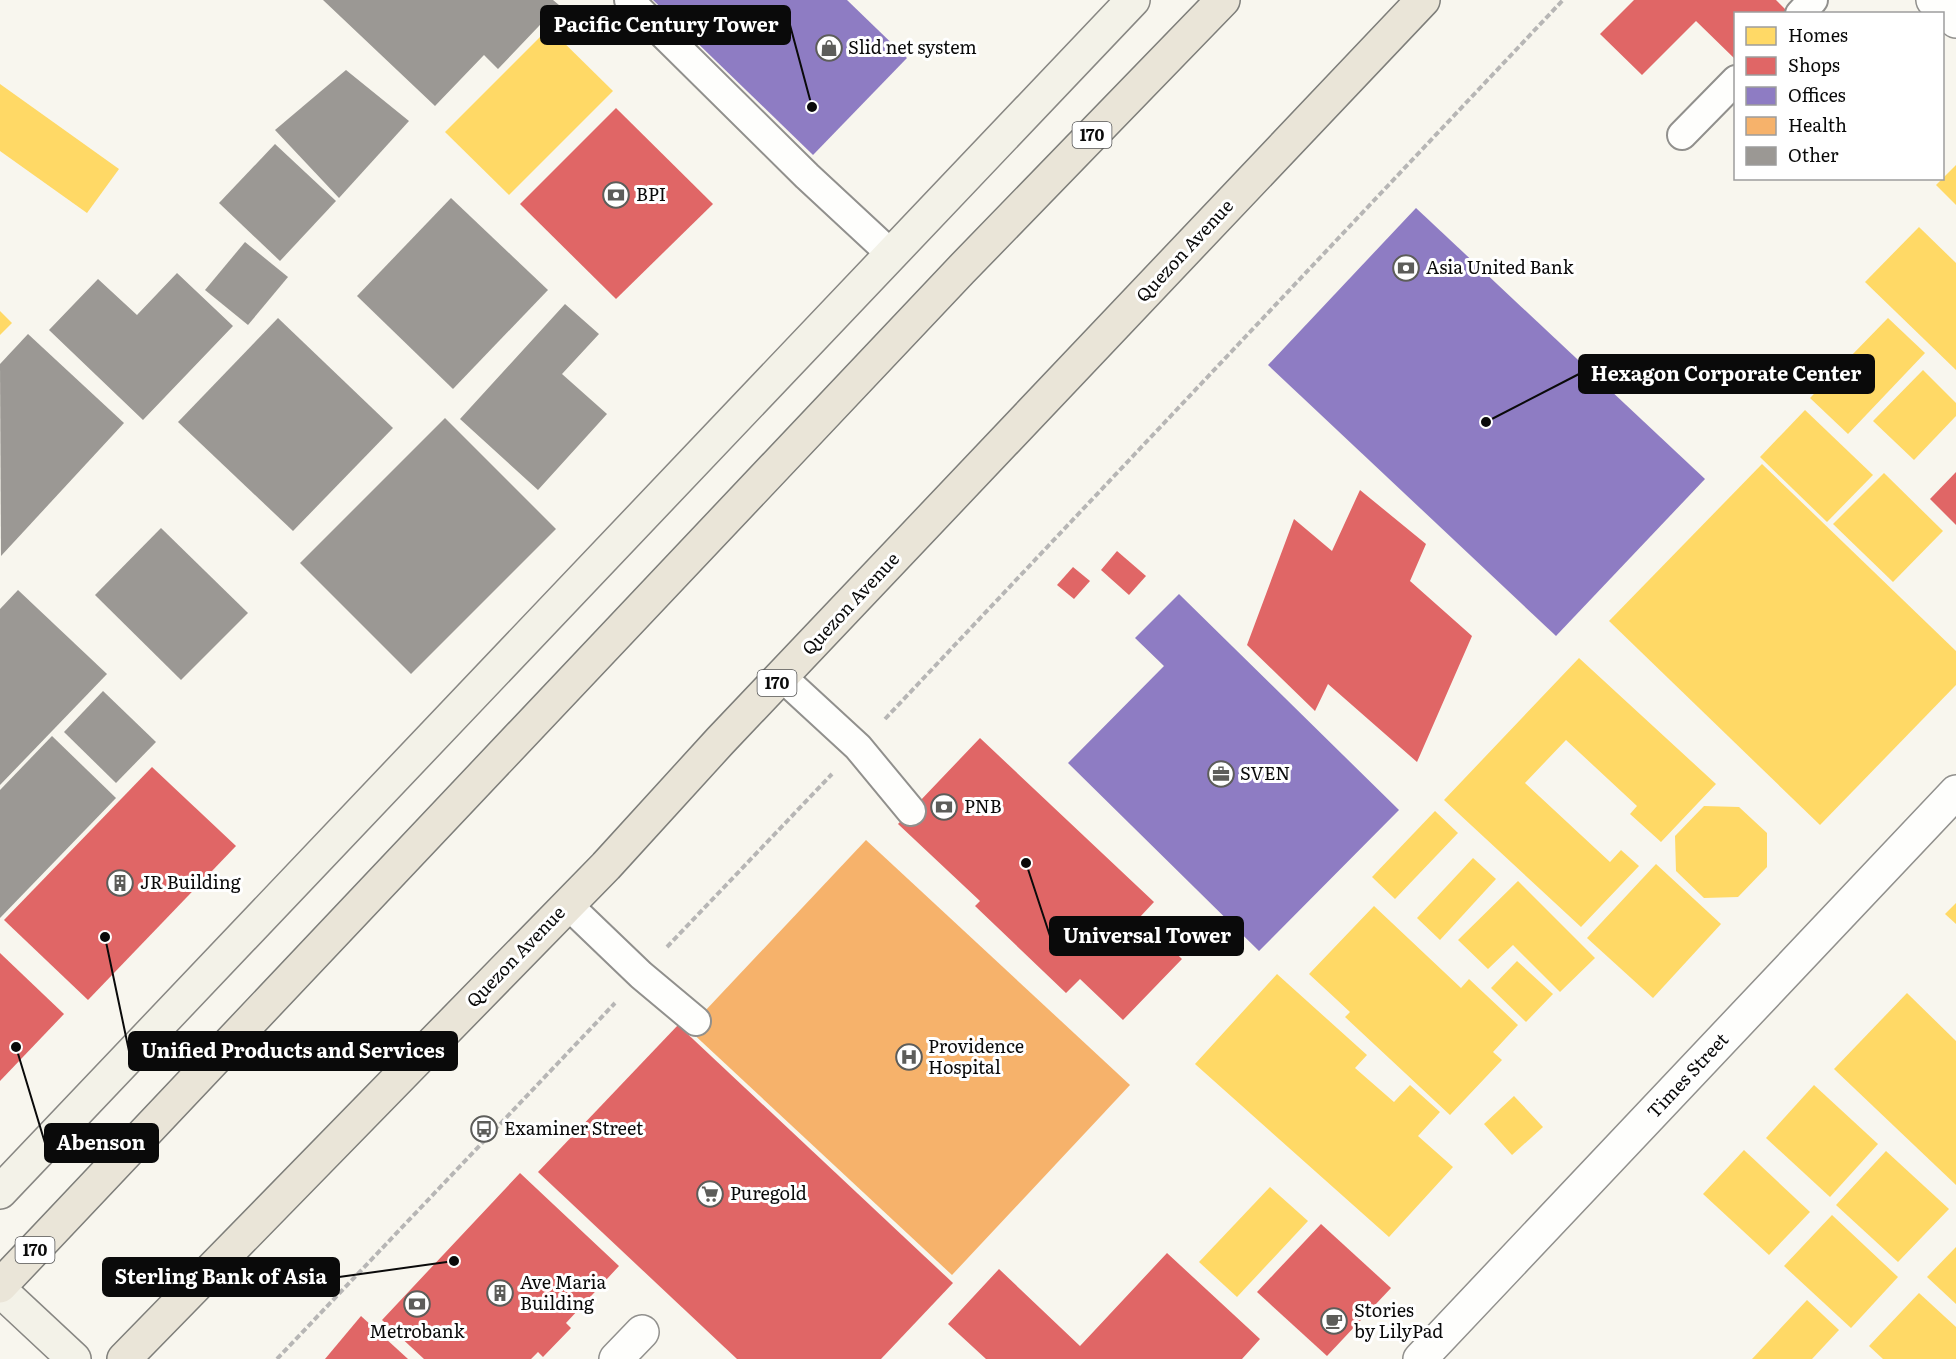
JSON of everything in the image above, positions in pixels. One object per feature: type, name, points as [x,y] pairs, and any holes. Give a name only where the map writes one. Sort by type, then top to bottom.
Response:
[{"type":"main road","name":"170","points":[[0,1288],[953,278],[1223,0]]},
{"type":"main road","name":"Quezon Avenue","points":[[124,1359],[606,866],[720,741],[1423,0]]},
{"type":"street","points":[[0,1192],[1133,0]]},
{"type":"street","name":"Times Street","points":[[1420,1359],[1956,792]]},
{"type":"street","points":[[0,1288],[74,1359]]},
{"type":"street","points":[[616,1359],[642,1332]]},
{"type":"lane","points":[[629,0],[807,176],[891,254]]},
{"type":"lane","points":[[1802,12],[1813,0]]},
{"type":"lane","points":[[1682,135],[1734,82]]},
{"type":"lane","points":[[782,677],[858,747],[911,811]]},
{"type":"lane","points":[[567,904],[641,975],[696,1021]]},
{"type":"path","points":[[277,1359],[1563,0]]},
{"type":"building: Homes","points":[[549,28],[613,91],[509,195],[445,132]]},
{"type":"building: Homes","points":[[0,84],[119,169],[87,213],[0,151]]},
{"type":"building: Homes","points":[[1956,165],[1956,205],[1936,185],[1944,180],[1944,177]]},
{"type":"building: Homes","points":[[1919,227],[1956,263],[1956,370],[1865,282]]},
{"type":"building: Homes","points":[[0,311],[12,323],[0,335]]},
{"type":"building: Homes","points":[[1888,318],[1925,353],[1848,434],[1810,398]]},
{"type":"building: Homes","points":[[1923,370],[1956,403],[1956,416],[1914,460],[1873,421]]},
{"type":"building: Homes","points":[[1805,410],[1873,475],[1827,522],[1760,457]]},
{"type":"building: Homes","points":[[1762,464],[1956,651],[1956,685],[1820,825],[1609,621]]},
{"type":"building: Homes","points":[[1884,473],[1943,531],[1893,582],[1833,524]]},
{"type":"building: Homes","points":[[1579,658],[1716,784],[1661,842],[1630,814],[1637,806],[1566,740],[1525,783],[1610,862],[1621,850],[1639,866],[1581,927],[1444,800]]},
{"type":"building: Homes","points":[[1704,806],[1739,807],[1767,833],[1767,867],[1738,897],[1704,898],[1676,871],[1675,836]]},
{"type":"building: Homes","points":[[1435,811],[1458,833],[1395,899],[1372,877]]},
{"type":"building: Homes","points":[[1473,858],[1496,879],[1440,940],[1417,918]]},
{"type":"building: Homes","points":[[1656,864],[1721,924],[1653,998],[1587,938]]},
{"type":"building: Homes","points":[[1518,881],[1595,958],[1560,992],[1513,945],[1488,969],[1458,940]]},
{"type":"building: Homes","points":[[1956,903],[1956,924],[1945,914]]},
{"type":"building: Homes","points":[[1374,906],[1461,988],[1469,979],[1518,1025],[1493,1052],[1502,1060],[1450,1115],[1345,1017],[1350,1012],[1309,974]]},
{"type":"building: Homes","points":[[1517,961],[1553,994],[1526,1022],[1491,988]]},
{"type":"building: Homes","points":[[1277,974],[1367,1055],[1355,1068],[1394,1102],[1410,1085],[1440,1112],[1418,1136],[1453,1167],[1389,1237],[1195,1064]]},
{"type":"building: Homes","points":[[1907,993],[1956,1041],[1956,1185],[1834,1069]]},
{"type":"building: Homes","points":[[1814,1085],[1878,1144],[1830,1197],[1766,1138]]},
{"type":"building: Homes","points":[[1514,1096],[1543,1127],[1512,1155],[1484,1124]]},
{"type":"building: Homes","points":[[1744,1150],[1810,1212],[1769,1255],[1703,1194]]},
{"type":"building: Homes","points":[[1886,1151],[1949,1209],[1898,1262],[1836,1205]]},
{"type":"building: Homes","points":[[1270,1187],[1308,1221],[1237,1297],[1199,1262]]},
{"type":"building: Homes","points":[[1832,1215],[1898,1277],[1851,1328],[1784,1266]]},
{"type":"building: Homes","points":[[1956,1247],[1956,1304],[1927,1277]]},
{"type":"building: Homes","points":[[1919,1293],[1956,1327],[1956,1359],[1883,1359],[1869,1346]]},
{"type":"building: Homes","points":[[1807,1300],[1839,1330],[1812,1359],[1752,1359]]},
{"type":"building: Shops","points":[[1634,0],[1776,0],[1788,12],[1734,12],[1734,58],[1696,21],[1642,75],[1600,34]]},
{"type":"building: Shops","name":"BPI","points":[[616,108],[713,204],[616,299],[520,204]]},
{"type":"building: Shops","points":[[1956,472],[1956,525],[1930,499]]},
{"type":"building: Shops","points":[[1360,490],[1426,544],[1410,581],[1472,636],[1417,762],[1328,684],[1315,711],[1247,645],[1294,519],[1332,551]]},
{"type":"building: Shops","points":[[1117,551],[1146,576],[1129,595],[1101,570]]},
{"type":"building: Shops","points":[[1073,567],[1090,581],[1074,599],[1057,585]]},
{"type":"building: Shops","points":[[980,738],[1154,902],[1139,918],[1182,959],[1123,1020],[1080,979],[1066,993],[975,906],[980,901],[898,824]]},
{"type":"building: Shops","name":"JR Building","points":[[152,767],[236,846],[88,1000],[4,920]]},
{"type":"building: Shops","points":[[0,953],[64,1014],[0,1081]]},
{"type":"building: Shops","name":"Puregold","points":[[678,1025],[953,1283],[881,1359],[737,1359],[538,1172]]},
{"type":"building: Shops","name":"Ave Maria Building","points":[[520,1173],[619,1266],[566,1323],[571,1328],[543,1357],[538,1352],[531,1359],[424,1359],[382,1320]]},
{"type":"building: Shops","points":[[1321,1224],[1391,1288],[1327,1356],[1257,1292]]},
{"type":"building: Shops","points":[[1167,1253],[1260,1339],[1242,1359],[986,1359],[948,1324],[999,1269],[1080,1346]]},
{"type":"building: Shops","points":[[361,1316],[408,1359],[325,1359]]},
{"type":"building: Offices","points":[[653,0],[847,0],[907,58],[813,155]]},
{"type":"building: Offices","points":[[1416,208],[1705,479],[1556,636],[1268,365]]},
{"type":"building: Offices","name":"SVEN","points":[[1179,594],[1399,810],[1259,951],[1068,763],[1164,666],[1135,638]]},
{"type":"building: Health","name":"Providence Hospital","points":[[866,840],[1130,1085],[952,1275],[688,1029]]},
{"type":"building: Other","points":[[323,0],[553,0],[559,5],[498,69],[484,55],[435,106]]},
{"type":"building: Other","points":[[346,70],[409,121],[339,198],[275,130]]},
{"type":"building: Other","points":[[275,144],[336,201],[280,261],[219,203]]},
{"type":"building: Other","points":[[451,198],[548,290],[453,389],[357,296]]},
{"type":"building: Other","points":[[245,242],[288,277],[248,325],[205,290]]},
{"type":"building: Other","points":[[177,273],[233,326],[143,420],[49,330],[98,279],[137,315]]},
{"type":"building: Other","points":[[565,304],[599,334],[562,374],[607,414],[538,490],[460,419]]},
{"type":"building: Other","points":[[278,318],[393,428],[293,531],[178,422]]},
{"type":"building: Other","points":[[28,334],[124,423],[1,556],[0,364]]},
{"type":"building: Other","points":[[445,418],[556,529],[411,674],[300,563]]},
{"type":"building: Other","points":[[161,528],[248,613],[181,680],[95,595]]},
{"type":"building: Other","points":[[18,590],[107,674],[0,785],[0,609]]},
{"type":"building: Other","points":[[103,691],[156,742],[116,783],[64,732]]},
{"type":"building: Other","points":[[52,736],[116,798],[0,918],[0,790]]},
{"type":"place","name":"Slid net system","points":[[829,48]]},
{"type":"place","name":"Pacific Century Tower","points":[[812,107]]},
{"type":"place","name":"BPI","points":[[616,195]]},
{"type":"place","name":"Asia United Bank","points":[[1406,268]]},
{"type":"place","name":"Hexagon Corporate Center","points":[[1486,422]]},
{"type":"place","name":"SVEN","points":[[1221,774]]},
{"type":"place","name":"PNB","points":[[944,807]]},
{"type":"place","name":"Universal Tower","points":[[1026,863]]},
{"type":"place","name":"JR Building","points":[[120,883]]},
{"type":"place","name":"Unified Products and Services","points":[[105,937]]},
{"type":"place","name":"Abenson","points":[[16,1047]]},
{"type":"place","name":"Providence Hospital","points":[[909,1057]]},
{"type":"place","name":"Examiner Street","points":[[484,1129]]},
{"type":"place","name":"Puregold","points":[[710,1194]]},
{"type":"place","name":"Sterling Bank of Asia","points":[[454,1261]]},
{"type":"place","name":"Ave Maria Building","points":[[500,1293]]},
{"type":"place","name":"Metrobank","points":[[417,1304]]},
{"type":"place","name":"Stories by LilyPad","points":[[1334,1321]]}]
